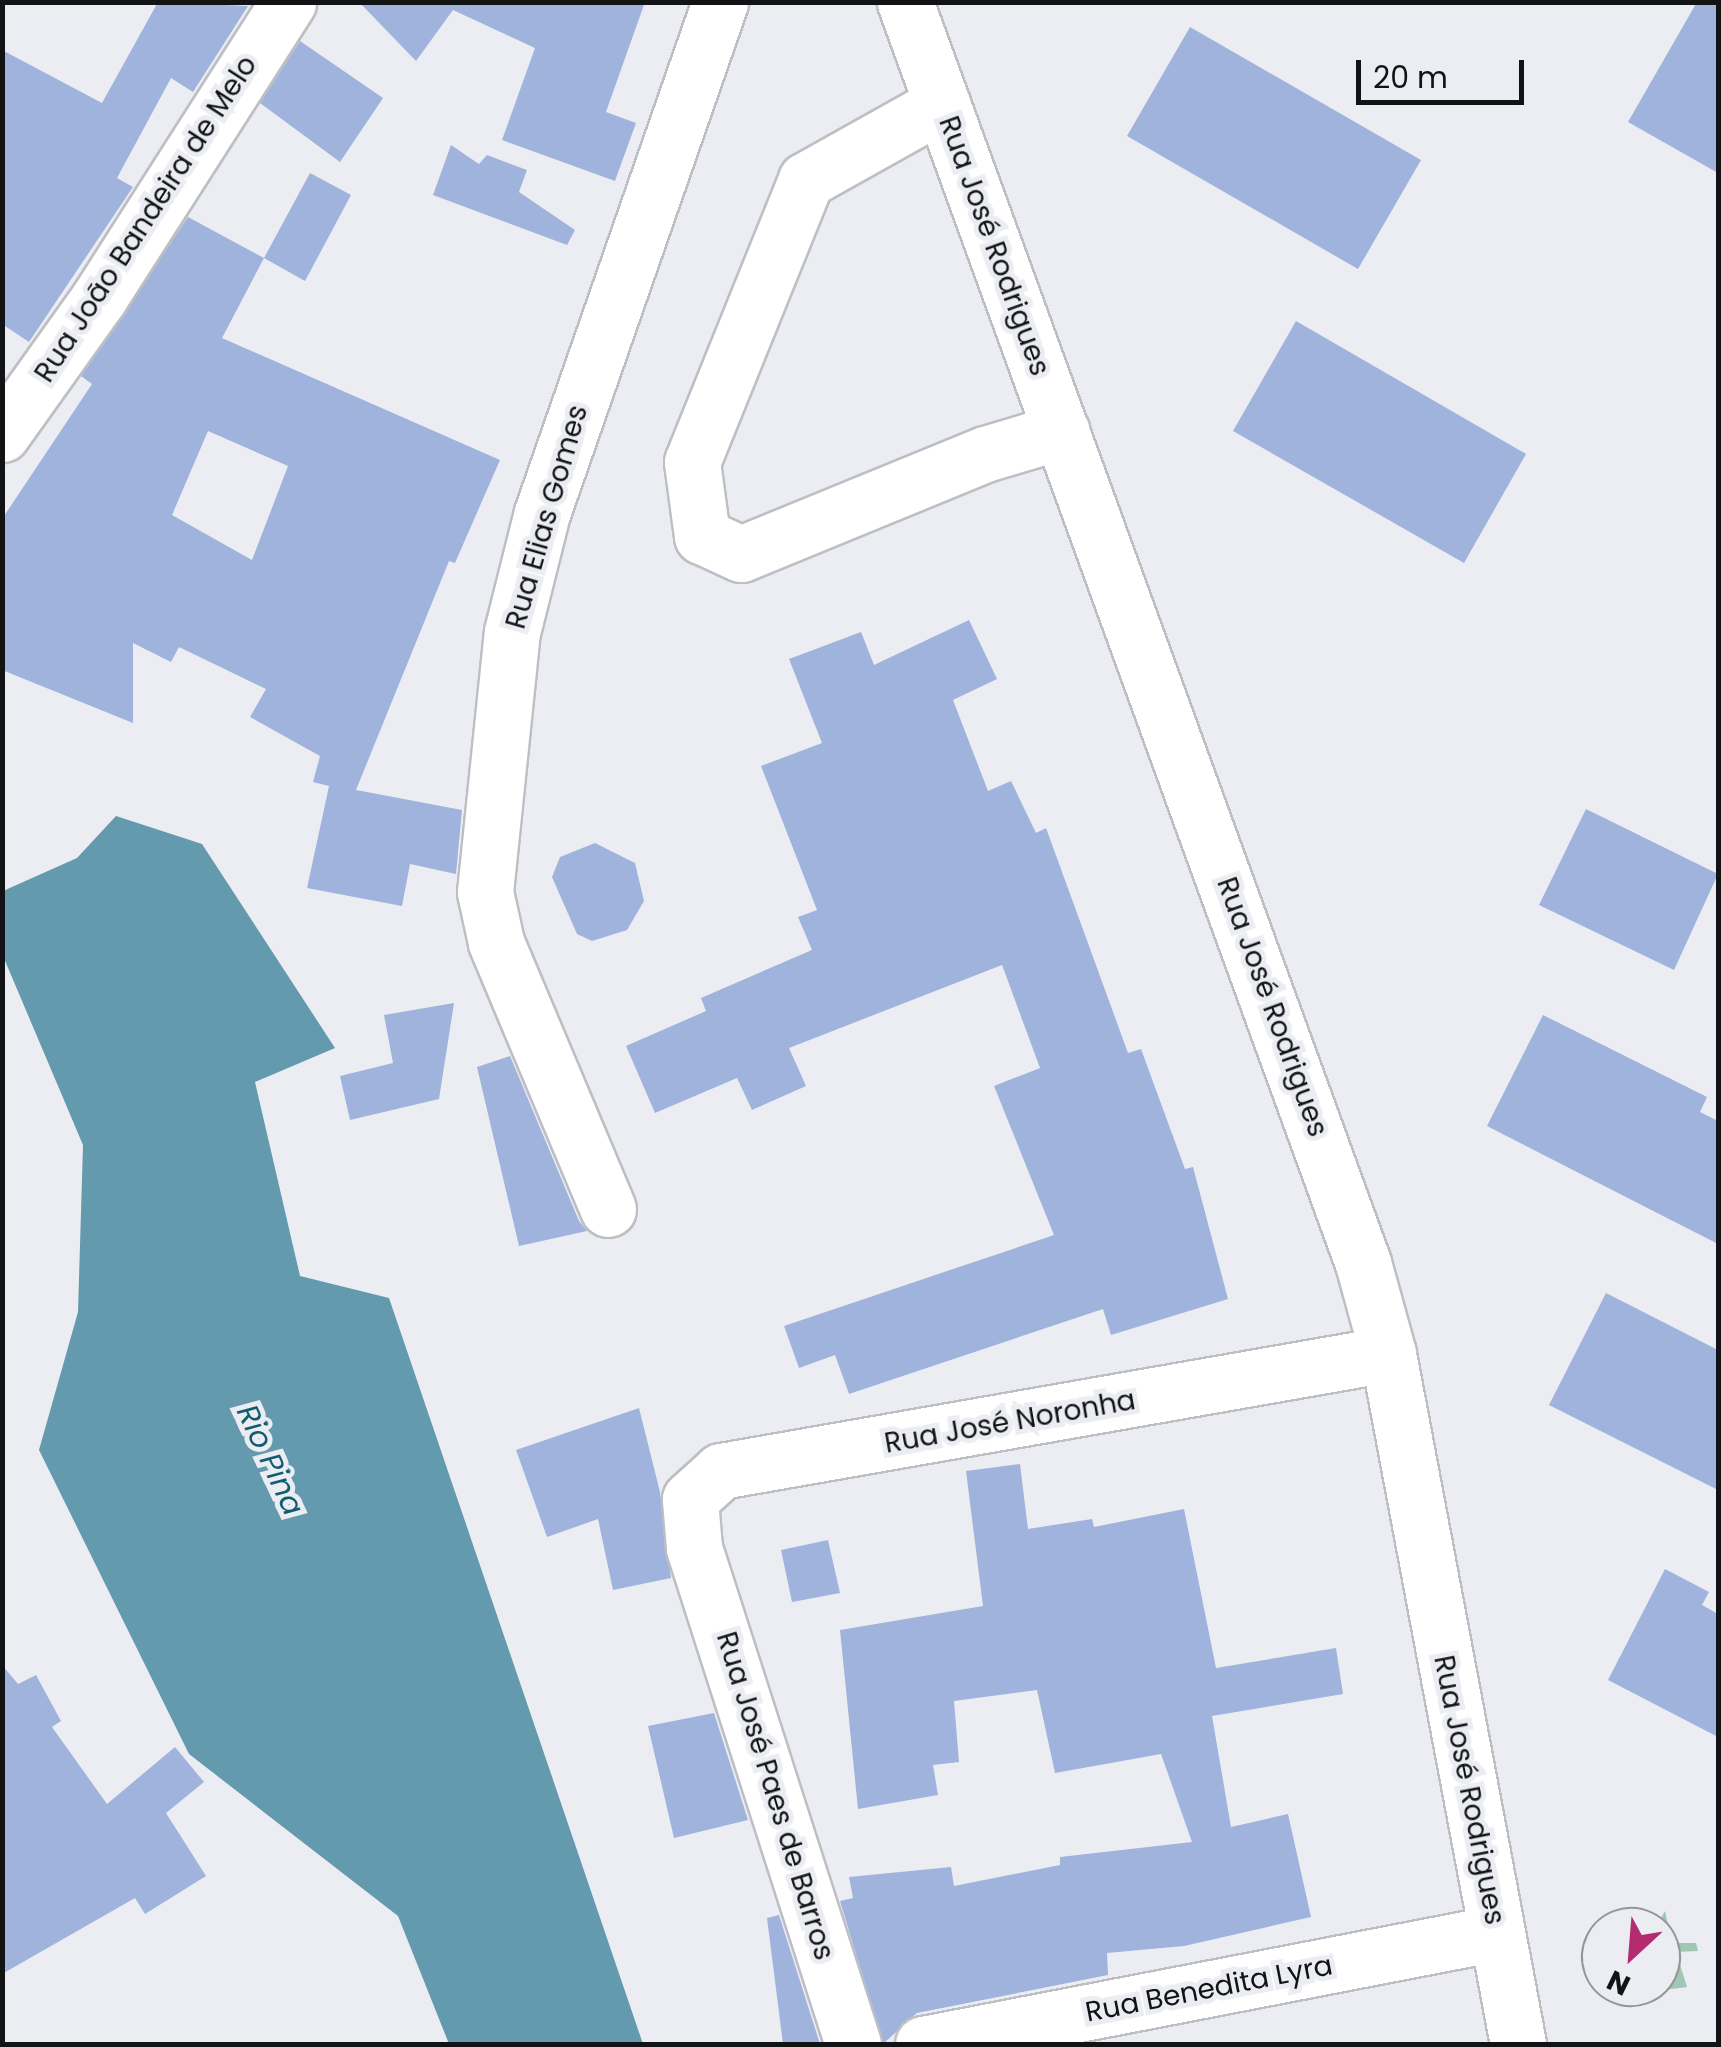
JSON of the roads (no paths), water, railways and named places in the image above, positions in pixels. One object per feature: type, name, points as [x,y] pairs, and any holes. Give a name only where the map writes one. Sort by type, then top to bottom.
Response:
[{"type":"street","name":"Rua João Bandeira de Melo","points":[[2,434],[99,298],[288,2]]},
{"type":"street","name":"Rua Elias Gomes","points":[[608,1208],[496,942],[485,892],[512,632],[542,513],[720,2]]},
{"type":"street","name":"Rua José Rodrigues","points":[[906,2],[1288,1046],[1388,1354],[1518,2044]]},
{"type":"street","points":[[942,104],[806,180],[692,462],[702,536],[742,554],[985,454],[1062,431]]},
{"type":"street","name":"Rua José Noronha","points":[[694,1548],[690,1499],[720,1471],[1388,1354]]},
{"type":"street","name":"Rua José Paes de Barros","points":[[694,1548],[853,2044]]},
{"type":"street","name":"Rua Benedita Lyra","points":[[923,2044],[1496,1933]]},
{"type":"water","name":"Rio Pina","points":[[116,816],[202,844],[335,1048],[255,1082],[300,1276],[389,1298],[643,2044],[449,2044],[398,1916],[189,1754],[39,1450],[78,1312],[83,1145],[3,956],[3,891],[77,858]]}]
